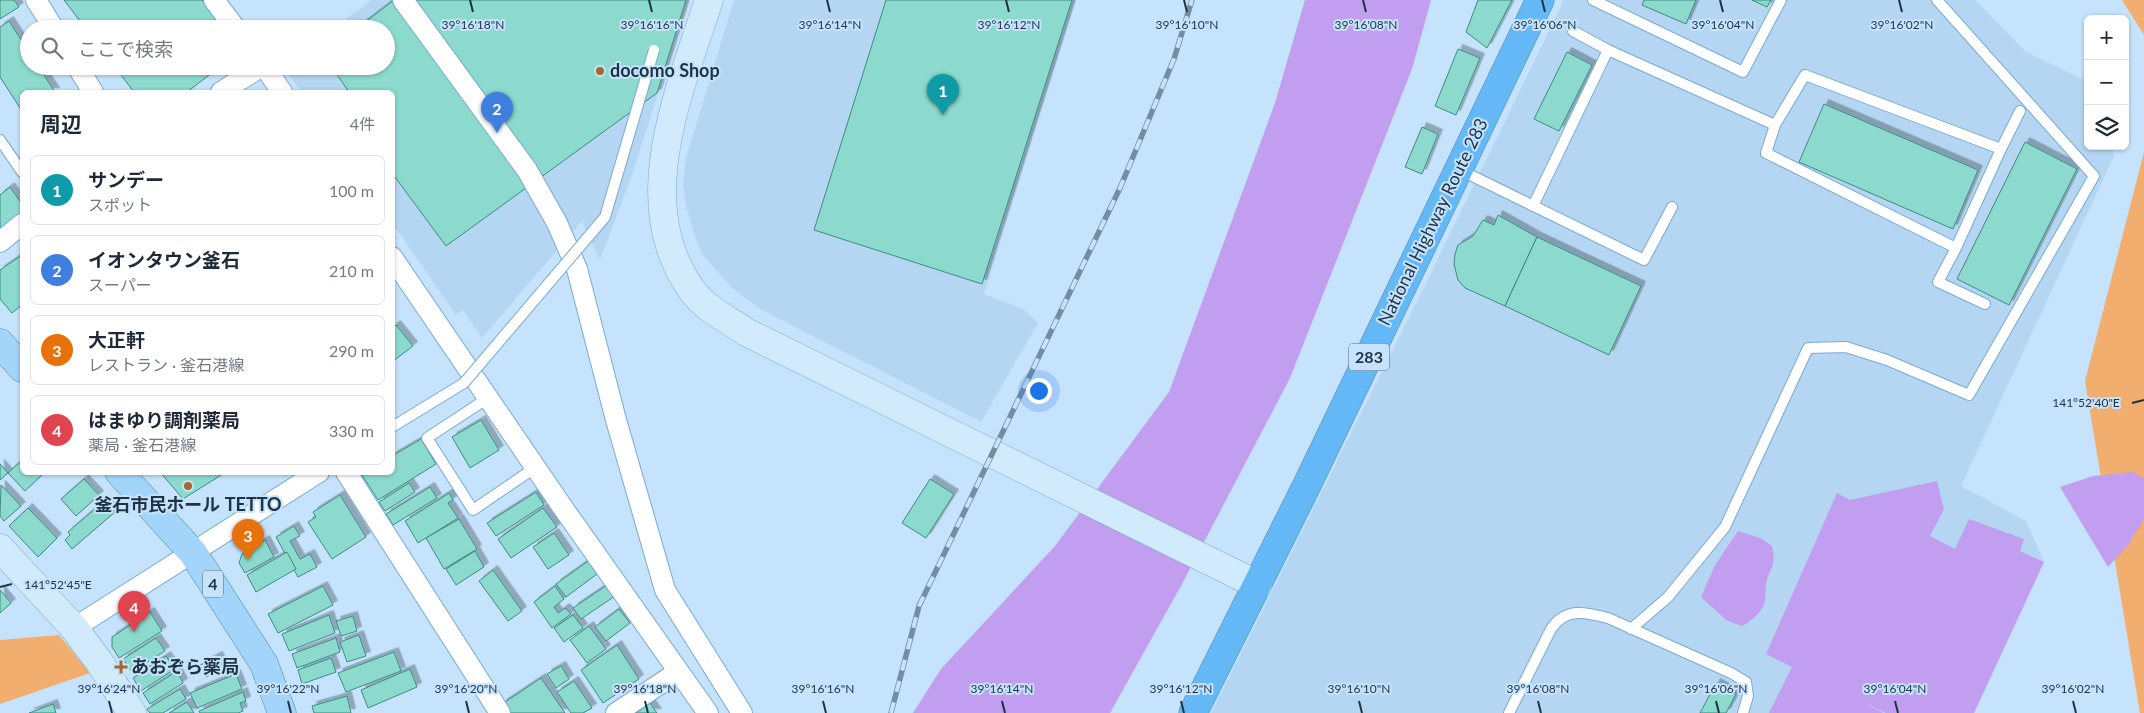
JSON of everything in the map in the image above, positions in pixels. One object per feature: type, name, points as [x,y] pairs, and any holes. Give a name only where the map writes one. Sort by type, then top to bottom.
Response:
[{"type":"highway","name":"National Highway Route 283","points":[[1193,713],[1258,585],[1540,0]]},
{"type":"main road","points":[[0,344],[20,366]]},
{"type":"main road","name":"4","points":[[122,475],[193,552],[264,664],[282,713]]},
{"type":"street","points":[[36,0],[48,20]]},
{"type":"street","points":[[214,0],[229,20]]},
{"type":"street","points":[[403,0],[527,170],[557,223],[578,269],[619,429],[665,590],[742,713]]},
{"type":"street","points":[[709,0],[672,116],[662,172],[662,204],[668,239],[680,269],[694,294],[746,332],[1258,585]]},
{"type":"street","points":[[83,75],[92,90]]},
{"type":"street","points":[[224,90],[248,75]]},
{"type":"street","points":[[270,75],[281,90]]},
{"type":"street","points":[[0,242],[20,226]]},
{"type":"street","points":[[395,260],[488,398],[708,713]]},
{"type":"street","points":[[74,628],[314,475]]},
{"type":"street","points":[[348,475],[500,713]]},
{"type":"street","points":[[0,548],[74,628],[100,663],[132,713]]},
{"type":"street","points":[[616,713],[678,672]]},
{"type":"lane","points":[[1593,0],[1743,72],[1781,0]]},
{"type":"lane","points":[[1631,629],[1668,597],[1725,526],[1808,348],[1846,348],[1887,360],[1969,395],[2094,176],[1937,0]]},
{"type":"lane","points":[[1572,31],[1608,50],[1775,126]]},
{"type":"lane","points":[[395,425],[464,383],[605,217],[654,50]]},
{"type":"lane","points":[[1533,206],[1608,50]]},
{"type":"lane","points":[[1956,248],[1766,153],[1775,126],[1805,75],[2001,149]]},
{"type":"lane","points":[[1985,304],[1938,282],[1956,248],[2020,111]]},
{"type":"lane","points":[[0,140],[20,169]]},
{"type":"lane","points":[[1459,169],[1644,260],[1672,207]]},
{"type":"lane","points":[[488,398],[427,438],[473,510],[536,467]]},
{"type":"lane","points":[[1509,713],[1551,629],[1558,619],[1571,613],[1588,613],[1608,618],[1731,673],[1746,682],[1748,696],[1743,713]]},
{"type":"shaded area","points":[[372,0],[688,0],[632,175],[600,260],[582,221],[482,338],[463,310],[456,315],[395,227],[395,90],[300,90],[289,75],[395,75],[395,20],[344,20]]},
{"type":"shaded area","points":[[734,0],[1076,0],[984,294],[1023,309],[1038,323],[981,422],[760,309],[732,288],[702,254],[686,206],[683,185],[686,158]]},
{"type":"shaded area","points":[[1305,0],[1431,0],[1412,69],[1290,378],[1182,584],[1110,713],[913,713],[941,669],[1055,546],[1169,392],[1275,103]]},
{"type":"shaded area","points":[[1564,0],[1975,0],[2026,52],[2084,80],[2084,150],[2113,150],[2114,156],[1961,486],[2026,521],[2044,562],[1974,713],[1211,713],[1425,285]]},
{"type":"shaded area","points":[[2122,0],[2144,0],[2144,35]]},
{"type":"shaded area","points":[[2144,152],[2144,713],[2140,713],[2085,381]]},
{"type":"shaded area","points":[[2133,472],[2144,479],[2144,519],[2128,545],[2108,567],[2060,487],[2093,476]]},
{"type":"shaded area","points":[[1937,481],[1944,509],[1930,536],[1955,549],[1969,519],[2024,539],[2020,551],[2044,562],[1974,713],[1886,713],[1863,702],[1883,713],[1769,713],[1792,667],[1766,654],[1837,493],[1850,500]]},
{"type":"shaded area","points":[[1738,531],[1760,538],[1772,546],[1774,558],[1766,584],[1764,604],[1756,615],[1742,626],[1726,620],[1701,597],[1715,565]]},
{"type":"shaded area","points":[[59,635],[90,673],[0,704],[0,640]]},
{"type":"building","points":[[0,0],[14,0],[19,7],[0,19]]},
{"type":"building","points":[[64,0],[202,0],[217,20],[79,20]]},
{"type":"building","points":[[394,0],[686,0],[657,93],[446,246],[395,177],[395,90],[348,90],[337,75],[395,75],[395,20],[368,20]]},
{"type":"building","points":[[886,0],[1072,0],[982,284],[814,230]]},
{"type":"building","points":[[1478,0],[1512,0],[1487,48],[1466,32]]},
{"type":"building","points":[[1644,0],[1696,0],[1686,24],[1642,5]]},
{"type":"building","points":[[1752,0],[1771,0],[1767,7]]},
{"type":"building","points":[[9,21],[20,38],[20,75],[44,75],[54,90],[20,90],[20,108],[0,77],[0,27]]},
{"type":"building","points":[[1458,49],[1480,58],[1456,115],[1435,106]]},
{"type":"building","points":[[1567,52],[1592,65],[1559,131],[1534,119]]},
{"type":"building","points":[[121,75],[209,75],[190,90],[132,90]]},
{"type":"building","points":[[1824,104],[1978,170],[1953,229],[1799,162]]},
{"type":"building","points":[[1422,127],[1438,134],[1422,174],[1405,167]]},
{"type":"building","points":[[2025,142],[2077,169],[2009,305],[1957,279]]},
{"type":"building","points":[[10,187],[20,201],[20,214],[0,229],[0,195]]},
{"type":"building","points":[[1498,215],[1537,237],[1505,306],[1465,288],[1458,280],[1454,264],[1458,245],[1473,236],[1483,220],[1494,225]]},
{"type":"building","points":[[1537,237],[1641,286],[1609,355],[1505,306]]},
{"type":"building","points":[[20,256],[20,307],[12,313],[0,299],[0,270]]},
{"type":"building","points":[[395,326],[413,346],[395,360]]},
{"type":"building","points":[[481,420],[499,450],[470,468],[452,437]]},
{"type":"building","points":[[421,439],[436,464],[378,500],[362,475],[395,475],[395,454]]},
{"type":"building","points":[[20,462],[20,475],[42,475],[25,491],[8,473]]},
{"type":"building","points":[[0,464],[8,473],[0,480]]},
{"type":"building","name":"釜石市民ホール TETTO","points":[[163,475],[221,475],[183,499]]},
{"type":"building","points":[[84,479],[99,495],[76,516],[61,499]]},
{"type":"building","points":[[930,479],[954,494],[926,538],[902,523]]},
{"type":"building","points":[[409,483],[415,492],[385,511],[379,502]]},
{"type":"building","points":[[1,485],[21,506],[4,521],[0,516]]},
{"type":"building","points":[[430,487],[437,498],[393,525],[386,514]]},
{"type":"building","points":[[536,492],[544,505],[496,536],[487,523]]},
{"type":"building","points":[[449,493],[453,500],[448,503],[458,518],[418,543],[405,521]]},
{"type":"building","points":[[340,495],[366,537],[332,559],[308,522],[316,517],[313,512]]},
{"type":"building","points":[[105,500],[115,512],[72,549],[65,540],[70,535],[68,532]]},
{"type":"building","points":[[28,508],[57,538],[38,557],[9,526]]},
{"type":"building","points":[[543,508],[557,527],[511,558],[498,539]]},
{"type":"building","points":[[459,519],[477,549],[444,569],[426,538]]},
{"type":"building","points":[[294,526],[300,536],[290,541],[300,559],[310,554],[317,567],[298,577],[276,537]]},
{"type":"building","points":[[554,533],[569,555],[548,569],[533,547]]},
{"type":"building","points":[[265,540],[274,557],[245,573],[239,563],[242,554]]},
{"type":"building","points":[[475,551],[484,567],[456,585],[446,569]]},
{"type":"building","points":[[287,552],[296,569],[256,592],[247,575]]},
{"type":"building","points":[[588,561],[597,574],[566,597],[556,584]]},
{"type":"building","points":[[493,570],[522,611],[508,621],[479,581]]},
{"type":"building","points":[[607,585],[615,596],[581,619],[573,608]]},
{"type":"building","points":[[323,586],[333,605],[278,633],[268,614]]},
{"type":"building","points":[[555,586],[564,599],[554,607],[558,613],[565,608],[571,614],[552,628],[534,602]]},
{"type":"building","points":[[0,590],[11,603],[0,613]]},
{"type":"building","points":[[619,609],[630,623],[606,641],[595,627]]},
{"type":"building","points":[[150,612],[162,631],[119,658],[112,647],[112,637]]},
{"type":"building","points":[[329,615],[335,633],[289,651],[282,634]]},
{"type":"building","points":[[573,615],[583,628],[564,642],[554,628]]},
{"type":"building","points":[[353,616],[357,631],[341,636],[336,621]]},
{"type":"building","points":[[589,626],[606,649],[587,663],[570,640]]},
{"type":"building","points":[[359,635],[366,656],[347,662],[340,642]]},
{"type":"building","points":[[156,638],[165,651],[132,672],[123,659]]},
{"type":"building","points":[[336,638],[340,652],[297,668],[292,654]]},
{"type":"building","points":[[617,645],[639,679],[603,703],[581,670]]},
{"type":"building","points":[[394,652],[401,671],[346,692],[338,673]]},
{"type":"building","points":[[166,656],[175,669],[141,691],[133,678]]},
{"type":"building","points":[[218,656],[224,668],[206,677],[200,665]]},
{"type":"building","points":[[331,658],[336,672],[302,684],[298,670]]},
{"type":"building","points":[[561,666],[569,679],[556,688],[547,674]]},
{"type":"building","points":[[410,669],[417,687],[368,708],[361,690]]},
{"type":"building","points":[[177,671],[183,683],[150,704],[143,693]]},
{"type":"building","points":[[236,674],[242,689],[197,708],[190,693]]},
{"type":"building","points":[[541,678],[565,713],[508,713],[502,704]]},
{"type":"building","points":[[574,681],[592,708],[583,713],[571,713],[557,692]]},
{"type":"building","points":[[1716,683],[1736,694],[1726,713],[1700,713]]},
{"type":"building","points":[[180,689],[186,699],[163,713],[150,713],[147,709]]},
{"type":"building","points":[[243,692],[246,701],[240,703],[243,711],[238,713],[200,713],[199,711]]},
{"type":"building","points":[[347,696],[351,713],[314,713],[312,706]]},
{"type":"building","points":[[187,702],[194,713],[169,713]]},
{"type":"building","points":[[650,703],[657,713],[636,713]]},
{"type":"building","points":[[53,704],[56,713],[29,713]]},
{"type":"railway","points":[[891,713],[919,606],[1120,188],[1174,59],[1192,0]]},
{"type":"place","name":"docomo Shop","points":[[600,71]]},
{"type":"place","name":"サンデー","points":[[943,115]]},
{"type":"place","name":"イオンタウン釜石","points":[[497,133]]},
{"type":"place","name":"釜石市民ホール TETTO","points":[[188,486]]},
{"type":"place","name":"大正軒","points":[[248,560]]},
{"type":"place","name":"はまゆり調剤薬局","points":[[134,632]]},
{"type":"place","name":"あおぞら薬局","points":[[121,667]]}]
